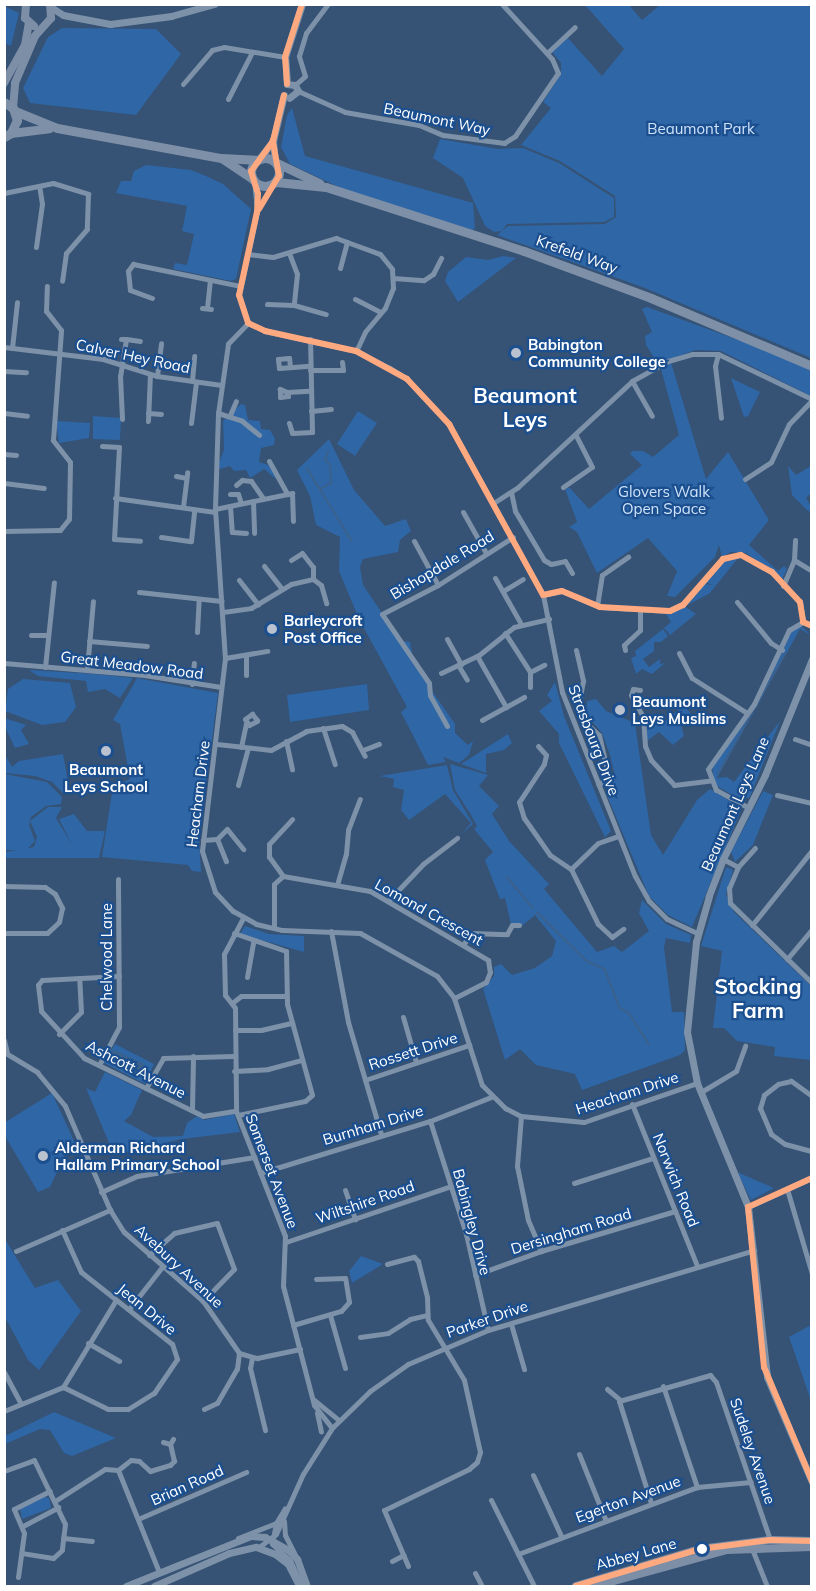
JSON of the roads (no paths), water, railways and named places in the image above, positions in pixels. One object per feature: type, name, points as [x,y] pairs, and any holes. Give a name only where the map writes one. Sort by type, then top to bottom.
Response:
[{"type":"highway","points":[[4,102],[14,109],[57,128],[220,158],[276,162],[280,171],[274,183],[262,186],[220,158]]},
{"type":"highway","points":[[8,135],[17,120],[14,109]]},
{"type":"highway","points":[[8,135],[57,128]]},
{"type":"highway","points":[[253,180],[250,171],[258,159]]},
{"type":"highway","name":"Krefeld Way","points":[[276,162],[326,188],[576,269],[812,366]]},
{"type":"highway","name":"Krefeld Way","points":[[274,183],[326,188]]},
{"type":"main road","points":[[4,83],[25,45],[29,23],[24,15],[26,4]]},
{"type":"main road","points":[[14,109],[15,82],[43,26],[51,18],[51,6]]},
{"type":"main road","points":[[29,23],[43,26]]},
{"type":"main road","name":"Abbey Lane","points":[[576,1587],[700,1549],[770,1540],[812,1541]]},
{"type":"main road","name":"Abbey Lane","points":[[596,1587],[696,1557],[752,1547],[812,1547]]},
{"type":"street","points":[[276,162],[273,141],[287,97],[285,57],[302,4]]},
{"type":"street","points":[[287,97],[305,76],[299,56],[306,33],[328,4]]},
{"type":"street","name":"Beaumont Way","points":[[297,88],[345,112],[500,144],[515,136],[555,82],[557,69],[547,53],[502,4]]},
{"type":"street","points":[[51,18],[63,15],[125,23],[211,5]]},
{"type":"street","points":[[51,6],[63,15]]},
{"type":"street","points":[[547,53],[575,27]]},
{"type":"street","points":[[183,84],[212,50],[252,52],[285,57]]},
{"type":"street","points":[[228,99],[252,52]]},
{"type":"street","points":[[287,84],[297,88]]},
{"type":"street","points":[[258,159],[273,141]]},
{"type":"street","points":[[253,180],[257,212]]},
{"type":"street","points":[[248,322],[240,303],[240,286],[257,212],[274,183]]},
{"type":"street","points":[[4,194],[58,184],[83,189],[90,197],[87,229],[66,253],[62,281]]},
{"type":"street","points":[[36,247],[42,204],[39,186]]},
{"type":"street","points":[[248,254],[268,258],[289,253],[327,238],[347,242],[380,254],[393,278],[393,288],[381,312],[365,332],[356,351]]},
{"type":"street","points":[[340,268],[347,242]]},
{"type":"street","points":[[289,253],[297,274],[294,305]]},
{"type":"street","points":[[393,278],[424,280],[441,258]]},
{"type":"street","points":[[152,298],[130,290],[128,271],[133,264],[240,286]]},
{"type":"street","points":[[207,308],[210,280]]},
{"type":"street","points":[[4,531],[60,530],[68,523],[70,462],[53,440],[61,330],[45,311],[47,286]]},
{"type":"street","points":[[355,299],[381,312]]},
{"type":"street","points":[[12,348],[17,302]]},
{"type":"street","points":[[267,304],[294,305],[326,314]]},
{"type":"street","name":"Strasbourg Drive","points":[[248,322],[265,331],[310,339],[356,351],[407,379],[435,406],[495,502],[543,595],[562,692],[618,836],[649,901],[667,919],[697,933]]},
{"type":"street","name":"Heacham Drive","points":[[248,322],[228,344],[218,413],[215,511],[225,658],[203,840],[203,860],[214,891],[243,918],[274,928],[353,931],[380,941],[437,976],[454,998],[482,1085],[491,1097],[521,1116],[573,1123],[698,1083]]},
{"type":"street","points":[[122,419],[123,339],[140,341]]},
{"type":"street","points":[[289,423],[292,433],[312,432],[309,391],[310,339]]},
{"type":"street","points":[[157,376],[161,343]]},
{"type":"street","name":"Calver Hey Road","points":[[4,347],[59,353],[123,364],[157,376],[221,385]]},
{"type":"street","points":[[495,502],[511,492],[550,454],[576,435],[632,381],[679,358],[718,354],[812,399],[789,424],[771,462],[745,479]]},
{"type":"street","points":[[718,354],[715,366],[721,418]]},
{"type":"street","points":[[191,423],[194,356]]},
{"type":"street","points":[[290,367],[343,370],[342,362]]},
{"type":"street","points":[[4,370],[26,372]]},
{"type":"street","points":[[148,421],[150,374]]},
{"type":"street","points":[[632,381],[652,416]]},
{"type":"street","points":[[287,392],[309,391]]},
{"type":"street","points":[[230,415],[236,401]]},
{"type":"street","points":[[311,411],[331,410]]},
{"type":"street","points":[[4,413],[27,416]]},
{"type":"street","points":[[148,413],[161,414]]},
{"type":"street","points":[[218,413],[230,415],[259,435]]},
{"type":"street","points":[[563,487],[592,467],[576,435]]},
{"type":"street","points":[[102,447],[119,447],[114,539],[140,541]]},
{"type":"street","points":[[4,454],[16,455]]},
{"type":"street","points":[[269,461],[291,494],[293,521]]},
{"type":"street","points":[[176,476],[187,475],[183,507]]},
{"type":"street","points":[[236,486],[242,480],[251,481],[263,498]]},
{"type":"street","points":[[4,483],[44,488]]},
{"type":"street","points":[[511,492],[515,511],[544,560],[550,564],[565,561],[572,573]]},
{"type":"street","points":[[230,494],[238,494],[241,503]]},
{"type":"street","points":[[116,498],[183,507],[194,511],[215,511],[263,498],[291,494]]},
{"type":"street","points":[[253,501],[254,533]]},
{"type":"street","points":[[230,506],[232,532],[246,534]]},
{"type":"street","points":[[161,537],[191,544],[194,511]]},
{"type":"street","points":[[463,512],[486,554]]},
{"type":"street","name":"Bishopdale Road","points":[[447,726],[430,694],[429,683],[382,614],[438,585],[513,537]]},
{"type":"street","points":[[783,586],[794,561],[795,540]]},
{"type":"street","points":[[414,541],[438,585]]},
{"type":"street","points":[[291,560],[302,553],[313,567],[313,579]]},
{"type":"street","points":[[543,595],[562,591],[597,606],[664,612],[683,605],[720,562],[732,555],[758,561],[800,603],[803,622]]},
{"type":"street","points":[[597,606],[602,575],[628,557]]},
{"type":"street","points":[[794,561],[812,571]]},
{"type":"street","points":[[264,566],[282,589]]},
{"type":"street","points":[[495,578],[521,624]]},
{"type":"street","points":[[223,612],[258,604],[282,589],[313,579]]},
{"type":"street","points":[[313,579],[321,585],[326,603]]},
{"type":"street","points":[[503,591],[523,579]]},
{"type":"street","points":[[239,580],[258,604]]},
{"type":"street","points":[[45,667],[54,582]]},
{"type":"street","points":[[139,592],[222,601]]},
{"type":"street","points":[[197,632],[199,599]]},
{"type":"street","points":[[87,669],[93,601]]},
{"type":"street","points":[[737,602],[771,643],[782,650]]},
{"type":"street","points":[[626,650],[624,645],[640,630],[640,611]]},
{"type":"street","points":[[441,673],[477,656],[505,633],[521,624],[549,619]]},
{"type":"street","points":[[803,622],[812,626]]},
{"type":"street","points":[[749,808],[716,790],[710,781],[711,763],[747,713],[782,650],[789,630],[803,622]]},
{"type":"street","points":[[505,633],[530,672],[530,687]]},
{"type":"street","points":[[32,635],[48,636]]},
{"type":"street","points":[[447,639],[467,680]]},
{"type":"street","points":[[89,641],[147,646]]},
{"type":"street","points":[[576,650],[583,681],[578,706],[585,722],[599,735],[608,769],[607,778],[598,785]]},
{"type":"street","points":[[225,658],[246,657],[267,651]]},
{"type":"street","points":[[679,653],[692,678],[747,713]]},
{"type":"street","points":[[477,656],[506,707]]},
{"type":"street","points":[[246,657],[246,675]]},
{"type":"street","name":"Beaumont Leys Lane","points":[[812,659],[749,808],[723,859],[697,933],[687,1032],[701,1092],[748,1207],[764,1366],[812,1482]]},
{"type":"street","name":"Great Meadow Road","points":[[4,663],[87,669],[221,687]]},
{"type":"street","points":[[192,684],[194,663]]},
{"type":"street","points":[[530,672],[544,665]]},
{"type":"street","points":[[640,690],[633,689],[631,695],[643,717],[645,746],[651,760],[674,785],[710,781]]},
{"type":"street","points":[[482,720],[524,697]]},
{"type":"street","points":[[241,747],[246,723],[250,714],[257,721],[251,725],[246,723]]},
{"type":"street","points":[[216,744],[271,750],[306,731],[323,728],[347,728],[364,753],[379,744]]},
{"type":"street","points":[[323,728],[334,764]]},
{"type":"street","points":[[795,739],[812,744]]},
{"type":"street","points":[[286,741],[292,769]]},
{"type":"street","points":[[538,746],[546,755],[544,764],[519,802],[520,807],[537,841],[571,869],[591,916],[612,941],[623,930]]},
{"type":"street","points":[[238,785],[248,748]]},
{"type":"street","points":[[777,795],[812,803]]},
{"type":"street","points":[[337,885],[346,855],[348,830],[360,799]]},
{"type":"street","points":[[274,928],[274,884],[283,876],[269,857],[269,844],[292,819]]},
{"type":"street","points":[[203,840],[217,839],[227,829],[243,849]]},
{"type":"street","points":[[571,869],[598,843],[618,836]]},
{"type":"street","points":[[388,901],[423,864],[457,838]]},
{"type":"street","points":[[217,839],[226,861]]},
{"type":"street","points":[[755,848],[738,867],[729,888],[730,903],[812,983]]},
{"type":"street","points":[[752,925],[812,850]]},
{"type":"street","points":[[723,859],[738,867]]},
{"type":"street","name":"Lomond Crescent","points":[[283,876],[370,891],[488,960],[490,977],[482,985],[454,998]]},
{"type":"street","name":"Chelwood Lane","points":[[99,1065],[119,1027],[118,879]]},
{"type":"street","points":[[4,886],[45,887],[55,894],[62,908],[59,922],[47,933],[4,933]]},
{"type":"street","name":"Somerset Avenue","points":[[243,918],[224,954],[225,995],[232,1003],[235,1030],[233,1056],[237,1113],[286,1242],[282,1278],[321,1432]]},
{"type":"street","points":[[463,945],[471,933],[507,934],[512,925],[519,925]]},
{"type":"street","points":[[787,959],[812,929]]},
{"type":"street","points":[[331,931],[348,1022],[381,1134]]},
{"type":"street","points":[[234,933],[253,942],[286,951],[286,996],[302,1060],[268,1069],[234,1071]]},
{"type":"street","points":[[247,977],[253,942]]},
{"type":"street","points":[[59,1034],[81,1012],[79,978],[119,976]]},
{"type":"street","name":"Ashcott Avenue","points":[[79,978],[45,979],[38,985],[41,1011],[59,1034],[79,1054],[203,1116],[237,1113],[309,1100],[312,1095],[302,1060]]},
{"type":"street","points":[[232,1003],[240,996],[286,996]]},
{"type":"street","points":[[403,1017],[416,1062]]},
{"type":"street","points":[[235,1030],[261,1030],[292,1023]]},
{"type":"street","points":[[4,1040],[6,1053]]},
{"type":"street","name":"Rossett Drive","points":[[365,1080],[469,1045]]},
{"type":"street","points":[[701,1092],[736,1071],[745,1046]]},
{"type":"street","name":"Avebury Avenue","points":[[6,1053],[37,1072],[65,1106],[101,1192],[124,1232],[203,1301],[239,1353],[249,1358]]},
{"type":"street","points":[[192,1110],[193,1056]]},
{"type":"street","points":[[146,1088],[162,1058],[233,1056]]},
{"type":"street","points":[[812,1095],[791,1082],[778,1084],[764,1095],[760,1108],[771,1134],[785,1144],[812,1151]]},
{"type":"street","name":"Burnham Drive","points":[[261,1173],[381,1134],[430,1121],[491,1097]]},
{"type":"street","name":"Norwich Road","points":[[632,1104],[697,1266]]},
{"type":"street","points":[[521,1116],[517,1166],[528,1220],[541,1251]]},
{"type":"street","name":"Babingley Drive","points":[[430,1121],[452,1186],[488,1330]]},
{"type":"street","points":[[101,1192],[137,1176],[254,1156]]},
{"type":"street","points":[[574,1183],[653,1158]]},
{"type":"street","points":[[748,1207],[812,1178]]},
{"type":"street","name":"Wiltshire Road","points":[[286,1242],[452,1186]]},
{"type":"street","points":[[787,1189],[812,1274]]},
{"type":"street","points":[[345,1190],[355,1219]]},
{"type":"street","points":[[16,1251],[110,1210]]},
{"type":"street","name":"Dersingham Road","points":[[475,1275],[541,1251],[675,1211]]},
{"type":"street","points":[[149,1255],[174,1233],[217,1223],[234,1269],[203,1301]]},
{"type":"street","name":"Jean Drive","points":[[62,1230],[81,1272],[172,1344],[177,1359],[154,1393],[128,1410],[108,1409],[63,1388]]},
{"type":"street","name":"Parker Drive","points":[[259,1547],[271,1540],[285,1516],[309,1463],[332,1428],[394,1373],[443,1347],[488,1330],[754,1250]]},
{"type":"street","points":[[387,1264],[417,1258],[427,1297],[427,1316],[464,1380],[480,1455],[469,1469],[386,1507],[384,1517],[408,1566]]},
{"type":"street","points":[[129,1309],[162,1267]]},
{"type":"street","points":[[293,1324],[330,1315],[349,1302],[346,1280],[316,1279]]},
{"type":"street","points":[[4,1411],[63,1388],[88,1343],[116,1300]]},
{"type":"street","points":[[330,1315],[345,1368]]},
{"type":"street","points":[[360,1336],[388,1333],[410,1319],[427,1316]]},
{"type":"street","points":[[511,1324],[524,1370]]},
{"type":"street","points":[[88,1343],[119,1361]]},
{"type":"street","points":[[265,1430],[249,1358],[300,1349]]},
{"type":"street","points":[[204,1410],[217,1403],[237,1369],[239,1353]]},
{"type":"street","points":[[237,1369],[251,1372]]},
{"type":"street","points":[[4,1372],[21,1404]]},
{"type":"street","name":"Sudeley Avenue","points":[[663,1386],[707,1375],[717,1382],[770,1540]]},
{"type":"street","points":[[621,1399],[663,1386],[697,1487]]},
{"type":"street","points":[[607,1389],[621,1399]]},
{"type":"street","points":[[621,1399],[619,1407],[651,1503]]},
{"type":"street","points":[[314,1400],[339,1420]]},
{"type":"street","name":"Somerset Avenue","points":[[317,1412],[332,1428]]},
{"type":"street","points":[[23,1526],[105,1470],[118,1470],[131,1460],[139,1461],[150,1471],[170,1465],[174,1461],[168,1442]]},
{"type":"street","points":[[579,1454],[606,1521]]},
{"type":"street","points":[[4,1471],[34,1460],[65,1524],[62,1550],[53,1558],[22,1554]]},
{"type":"street","points":[[118,1470],[164,1585]]},
{"type":"street","name":"Brian Road","points":[[138,1519],[246,1472]]},
{"type":"street","points":[[533,1475],[561,1536]]},
{"type":"street","name":"Egerton Avenue","points":[[518,1554],[697,1487],[751,1482]]},
{"type":"street","points":[[18,1577],[23,1526],[14,1509],[50,1491]]},
{"type":"street","points":[[491,1500],[534,1587]]},
{"type":"street","name":"Parker Drive","points":[[271,1540],[276,1523],[290,1503]]},
{"type":"street","points":[[285,1516],[283,1527],[307,1587]]},
{"type":"street","points":[[126,1587],[276,1523]]},
{"type":"street","points":[[238,1538],[261,1536],[271,1540],[297,1559]]},
{"type":"street","points":[[63,1538],[92,1541]]},
{"type":"street","points":[[271,1540],[294,1566],[300,1587]]},
{"type":"street","points":[[154,1587],[164,1585],[243,1548],[259,1547],[288,1564],[300,1587]]},
{"type":"street","points":[[752,1547],[767,1587]]},
{"type":"street","points":[[392,1561],[404,1555]]},
{"type":"street","points":[[475,1573],[482,1587]]},
{"type":"waterway","points":[[321,489],[331,483],[330,465],[325,460],[328,452]]},
{"type":"waterway","points":[[307,468],[352,541]]},
{"type":"waterway","points":[[718,774],[785,654]]},
{"type":"waterway","points":[[507,877],[533,908]]},
{"type":"waterway","points":[[537,912],[587,961],[605,969],[620,1008],[629,1013],[649,1044]]},
{"type":"place","name":"Babington Community College","points":[[516,353]]},
{"type":"place","name":"Barleycroft Post Office","points":[[272,629]]},
{"type":"place","name":"Beaumont Leys Muslims","points":[[620,710]]},
{"type":"place","name":"Beaumont Leys School","points":[[106,751]]},
{"type":"place","name":"Alderman Richard Hallam Primary School","points":[[43,1156]]},
{"type":"district","name":"Beaumont Leys","points":[[525,407]]},
{"type":"district","name":"Stocking Farm","points":[[758,998]]},
{"type":"park label","name":"Beaumont Park","points":[[701,129]]},
{"type":"park label","name":"Glovers Walk Open Space","points":[[664,500]]}]
